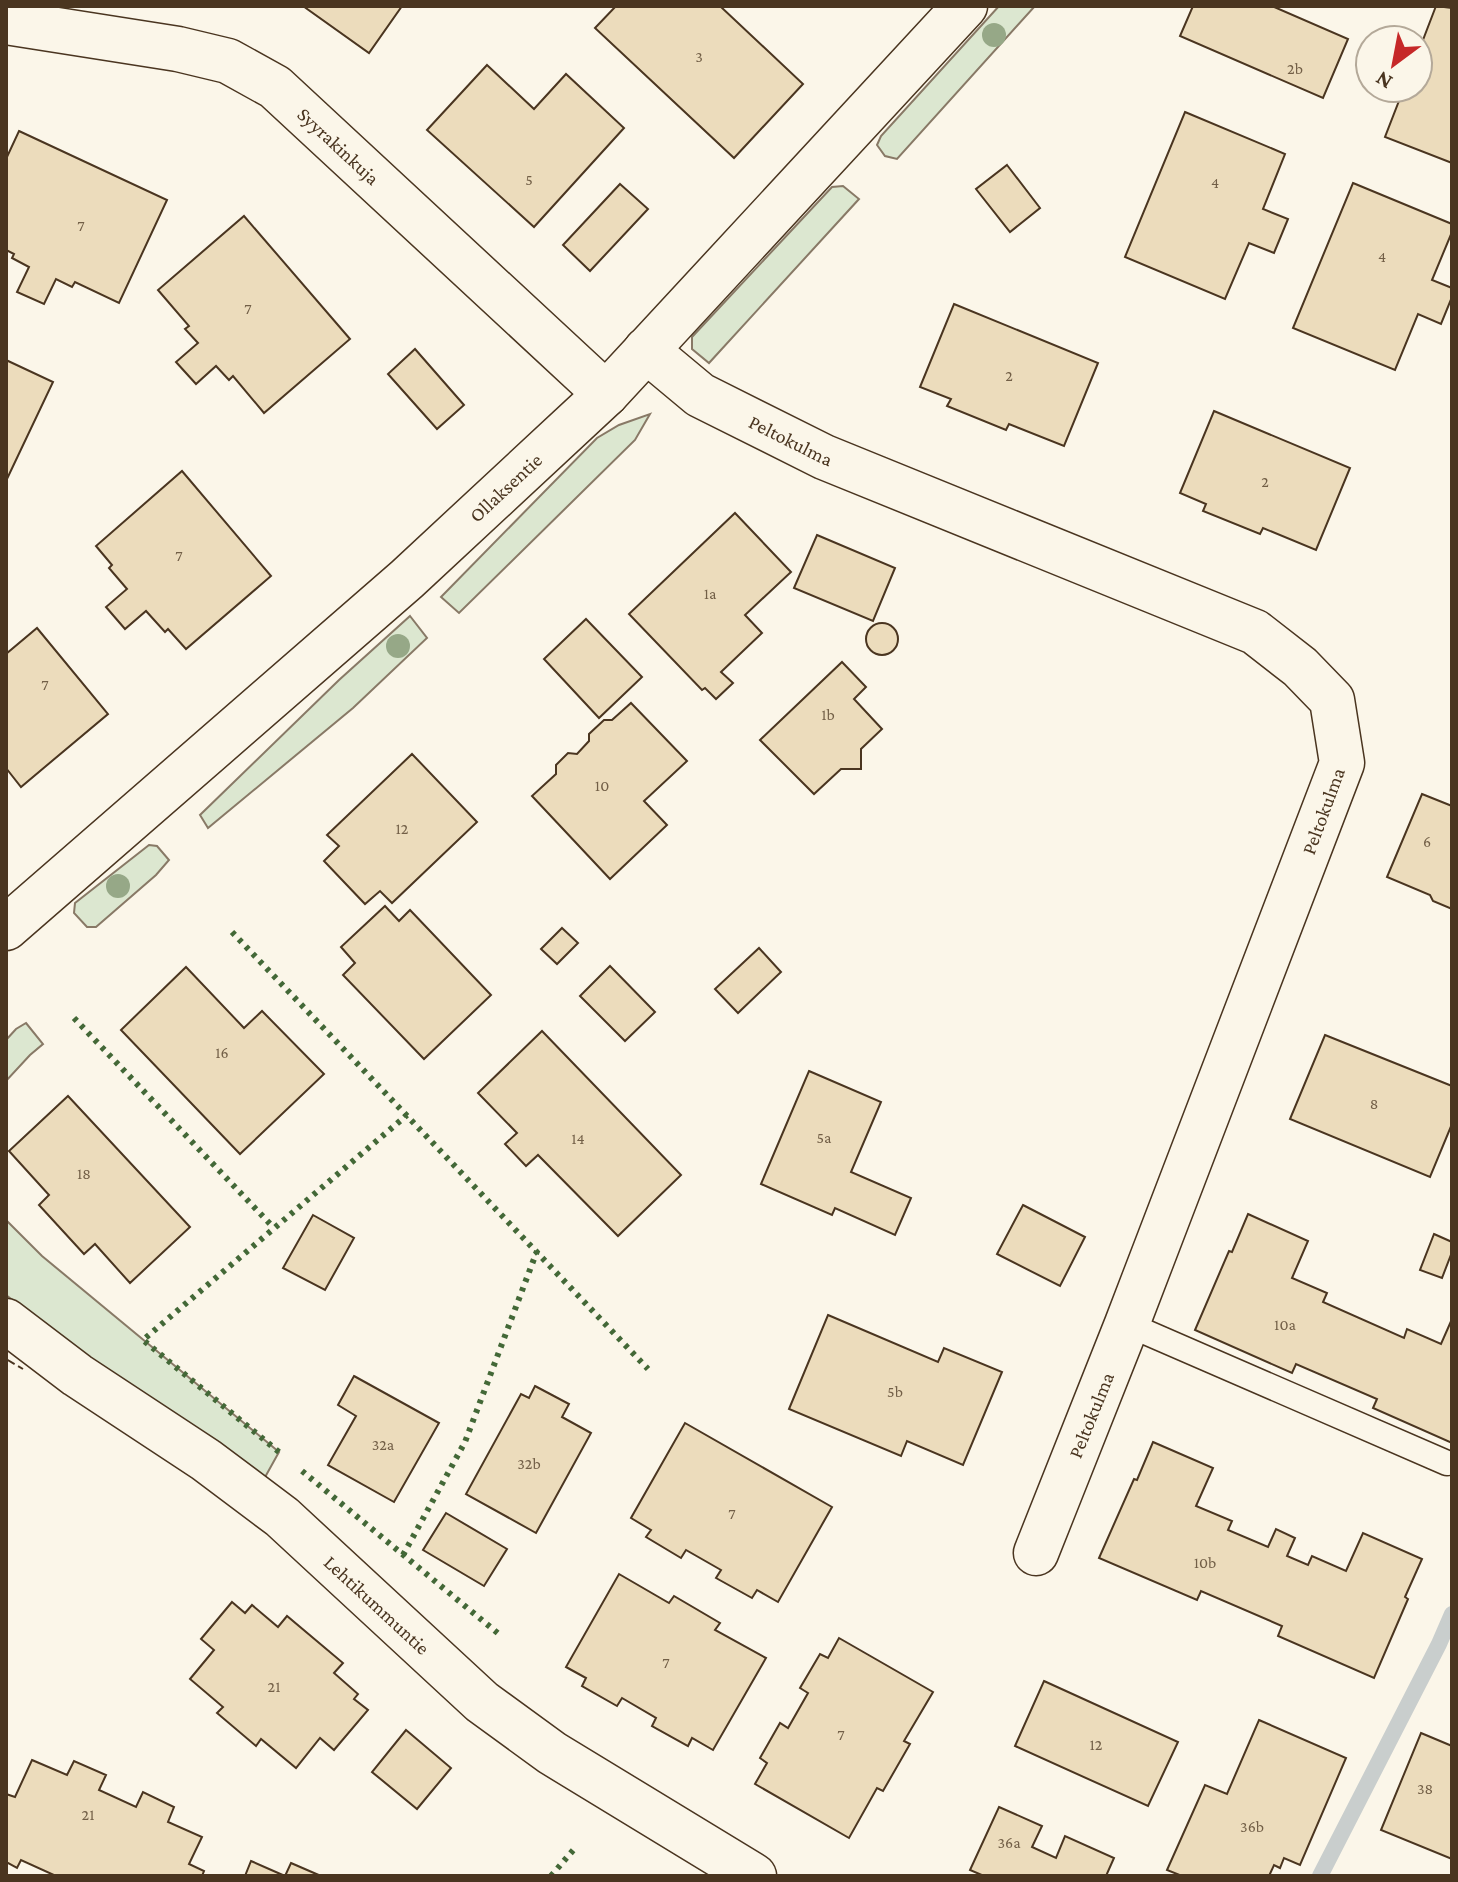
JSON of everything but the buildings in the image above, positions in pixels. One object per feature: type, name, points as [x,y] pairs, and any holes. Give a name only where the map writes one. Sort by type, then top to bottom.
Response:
[{"type":"street","name":"Ollaksentie","points":[[6,928],[395,589],[606,394],[965,6]]},
{"type":"street","name":"Syyrakinkuja","points":[[6,22],[178,49],[228,61],[275,87],[606,394]]},
{"type":"street","name":"Peltokulma","points":[[646,350],[700,395],[824,457],[1255,632],[1300,667],[1332,700],[1342,763],[1036,1553]]},
{"type":"street","name":"Lehtikummuntie","points":[[6,1321],[77,1375],[206,1460],[282,1517],[482,1702],[552,1753],[754,1876]]},
{"type":"lane","points":[[1127,1324],[1447,1463]]},
{"type":"green space","points":[[999,6],[1035,6],[897,159],[885,156],[877,145],[881,136]]},
{"type":"green space","points":[[843,186],[859,199],[709,363],[692,349],[692,337],[832,187]]},
{"type":"green space","points":[[650,414],[635,440],[459,613],[441,597],[597,438],[619,425]]},
{"type":"green space","points":[[410,616],[427,638],[353,708],[208,828],[200,815]]},
{"type":"green space","points":[[149,845],[157,846],[169,860],[96,927],[87,927],[74,913],[75,903]]},
{"type":"green space","points":[[26,1023],[43,1044],[6,1081],[6,1040]]},
{"type":"green space","points":[[6,1220],[42,1256],[279,1452],[264,1479],[84,1354],[6,1295]]},
{"type":"waterway","points":[[1320,1876],[1452,1614]]},
{"type":"hedge","points":[[232,932],[648,1369]]},
{"type":"hedge","points":[[74,1018],[273,1227]]},
{"type":"hedge","points":[[279,1452],[143,1340],[407,1115]]},
{"type":"hedge","points":[[403,1555],[465,1442],[537,1251]]},
{"type":"hedge","points":[[302,1471],[500,1635]]},
{"type":"hedge","points":[[551,1876],[575,1848]]},
{"type":"fence","points":[[6,1359],[23,1369]]}]
